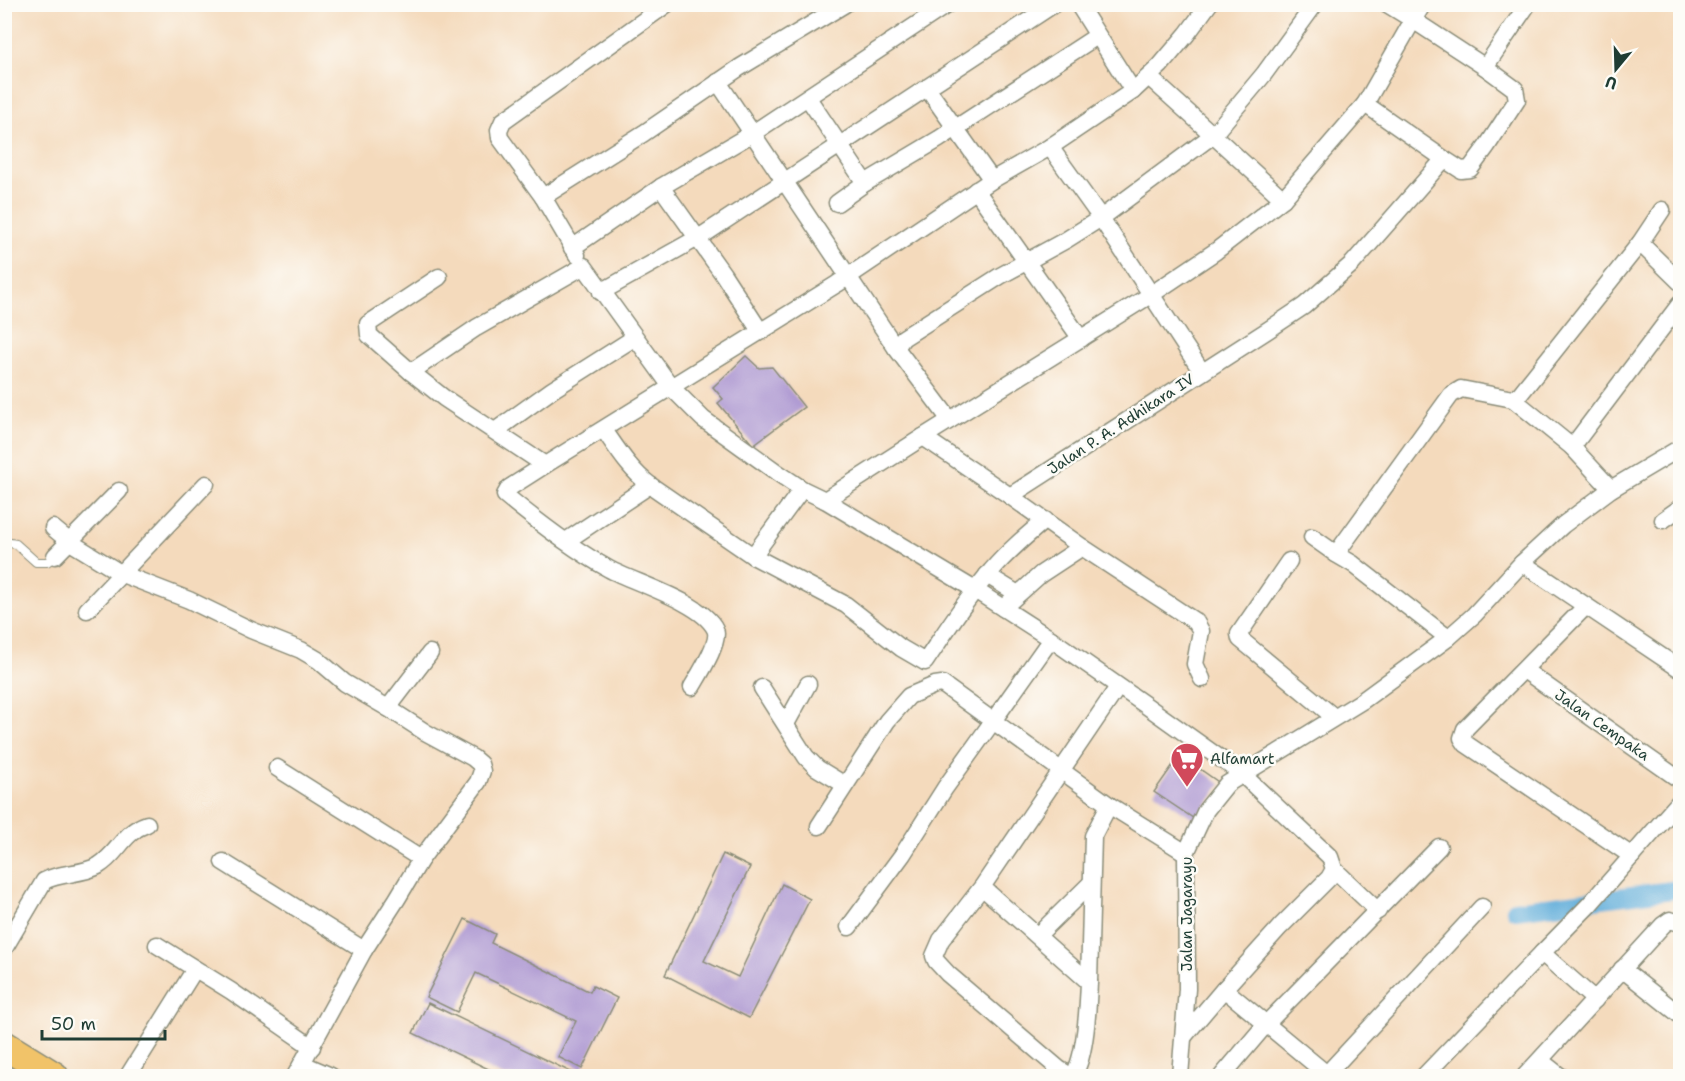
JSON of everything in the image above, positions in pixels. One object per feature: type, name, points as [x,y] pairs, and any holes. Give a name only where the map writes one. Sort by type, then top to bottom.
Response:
[{"type":"highway","points":[[4,1045],[54,1077]]},
{"type":"street","points":[[667,4],[503,121],[499,130],[500,138],[543,197],[584,266],[672,388],[703,419],[802,489],[825,500],[975,590],[1051,639],[1242,774],[1330,857],[1334,869],[1378,911]]},
{"type":"street","points":[[543,197],[644,133],[718,82],[845,4]]},
{"type":"street","points":[[572,248],[661,187],[808,98],[948,4]]},
{"type":"street","points":[[602,292],[697,238],[1054,4]]},
{"type":"street","points":[[1078,4],[1133,91]]},
{"type":"street","points":[[692,687],[717,640],[716,630],[710,623],[679,600],[609,569],[566,541],[505,495],[509,488],[848,277],[976,190],[1050,147],[1133,91],[1149,77],[1187,34],[1209,4]]},
{"type":"street","points":[[896,348],[903,338],[999,276],[1101,218],[1213,135],[1264,74],[1315,4]]},
{"type":"street","points":[[1365,104],[1461,170],[1470,169],[1516,100],[1515,89],[1485,66],[1387,4]]},
{"type":"street","points":[[825,500],[1152,294],[1216,251],[1282,199],[1365,104],[1423,4]]},
{"type":"street","points":[[1485,66],[1528,4]]},
{"type":"street","points":[[837,203],[1097,36]]},
{"type":"street","points":[[1149,77],[1282,199]]},
{"type":"street","points":[[718,82],[896,348],[950,420]]},
{"type":"street","points":[[927,88],[992,180]]},
{"type":"street","points":[[808,98],[865,183]]},
{"type":"street","points":[[1050,147],[1101,218],[1202,372]]},
{"type":"street","name":"Jalan P. A. Adhikara IV","points":[[1010,496],[1304,306],[1352,264],[1444,159]]},
{"type":"street","points":[[661,187],[760,331]]},
{"type":"street","points":[[976,190],[1081,339]]},
{"type":"street","points":[[1513,399],[1531,381],[1640,243],[1662,210]]},
{"type":"street","points":[[1640,243],[1680,282]]},
{"type":"street","points":[[411,372],[476,328],[584,266]]},
{"type":"street","points":[[439,277],[368,324],[369,335],[444,398],[545,465]]},
{"type":"street","points":[[1572,447],[1680,304]]},
{"type":"street","points":[[495,431],[552,390],[634,338]]},
{"type":"street","points":[[1336,554],[1451,394],[1461,389],[1513,399],[1572,447],[1611,489]]},
{"type":"street","points":[[604,430],[626,462],[650,485],[753,556],[846,605],[901,648],[925,662],[975,590],[1010,550],[1047,521]]},
{"type":"street","points":[[922,437],[1196,622],[1201,631],[1195,664],[1202,679]]},
{"type":"street","name":"Jalan Jagarayu","points":[[1180,1077],[1188,989],[1186,853],[1206,810],[1227,784],[1362,701],[1448,638],[1474,615],[1522,563],[1563,525],[1611,489],[1680,448]]},
{"type":"street","points":[[87,610],[206,484]]},
{"type":"street","points":[[566,541],[650,485]]},
{"type":"street","points":[[753,556],[802,489]]},
{"type":"street","points":[[55,556],[119,491]]},
{"type":"street","points":[[1663,520],[1680,508]]},
{"type":"street","points":[[53,528],[70,542],[122,574],[189,600],[250,630],[301,650],[318,660],[345,683],[480,764],[482,771],[478,782],[421,859],[364,950],[299,1070],[331,1077]]},
{"type":"street","points":[[1312,537],[1353,564],[1448,638]]},
{"type":"street","points":[[1003,608],[1017,593],[1081,546]]},
{"type":"street","points":[[1289,561],[1239,634],[1240,639],[1335,716]]},
{"type":"street","points":[[1522,563],[1680,669]]},
{"type":"street","points":[[988,576],[1017,593]]},
{"type":"street","points":[[1586,606],[1465,729],[1462,738],[1466,744],[1632,856]]},
{"type":"street","points":[[849,927],[903,854],[945,788],[1051,639]]},
{"type":"street","points":[[388,708],[430,653]]},
{"type":"street","name":"Jalan Cempaka","points":[[1524,670],[1680,780]]},
{"type":"street","points":[[786,724],[808,684]]},
{"type":"street","points":[[819,826],[887,722],[909,696],[942,684],[1109,805],[1186,853]]},
{"type":"street","points":[[1109,805],[1093,836],[1088,1009],[1079,1063],[1074,1074],[1069,1075],[1059,1069],[948,974],[936,962],[934,956],[936,948],[982,887],[1118,687]]},
{"type":"street","points":[[762,688],[806,757],[817,768],[845,784]]},
{"type":"street","points":[[277,768],[421,859]]},
{"type":"street","points":[[1424,1077],[1589,904],[1680,801]]},
{"type":"street","points":[[4,949],[44,881],[55,876],[97,866],[130,832],[147,824]]},
{"type":"street","points":[[1222,1077],[1267,1023],[1439,847]]},
{"type":"street","points":[[223,862],[364,950]]},
{"type":"street","points":[[1185,1035],[1224,988],[1329,878],[1334,869]]},
{"type":"street","points":[[1038,935],[1090,884]]},
{"type":"street","points":[[982,887],[1089,982]]},
{"type":"street","points":[[1224,988],[1327,1076],[1482,907]]},
{"type":"street","points":[[1526,1077],[1663,925],[1670,920],[1680,923]]},
{"type":"street","points":[[157,945],[231,991],[312,1047]]},
{"type":"street","points":[[1542,953],[1595,1000]]},
{"type":"street","points":[[128,1077],[195,969]]},
{"type":"street","points":[[1622,969],[1680,1015]]},
{"type":"street","points":[[1541,1061],[1560,1077]]},
{"type":"lane","points":[[4,542],[16,544],[36,562],[47,562],[55,556]]},
{"type":"building","points":[[746,356],[759,368],[772,367],[804,407],[753,445],[718,403],[723,399],[713,387]]},
{"type":"building","name":"Alfamart","points":[[1180,755],[1221,784],[1196,820],[1154,792]]},
{"type":"building","points":[[723,854],[750,867],[704,961],[738,977],[782,884],[810,899],[749,1018],[665,975]]},
{"type":"building","points":[[465,919],[495,934],[491,943],[590,992],[593,986],[617,998],[582,1069],[558,1057],[576,1021],[476,973],[457,1012],[426,997]]},
{"type":"building","points":[[428,1003],[579,1076],[503,1076],[413,1033]]},
{"type":"waterway","points":[[1515,910],[1680,889]]},
{"type":"place","name":"Alfamart","points":[[1187,788]]}]
